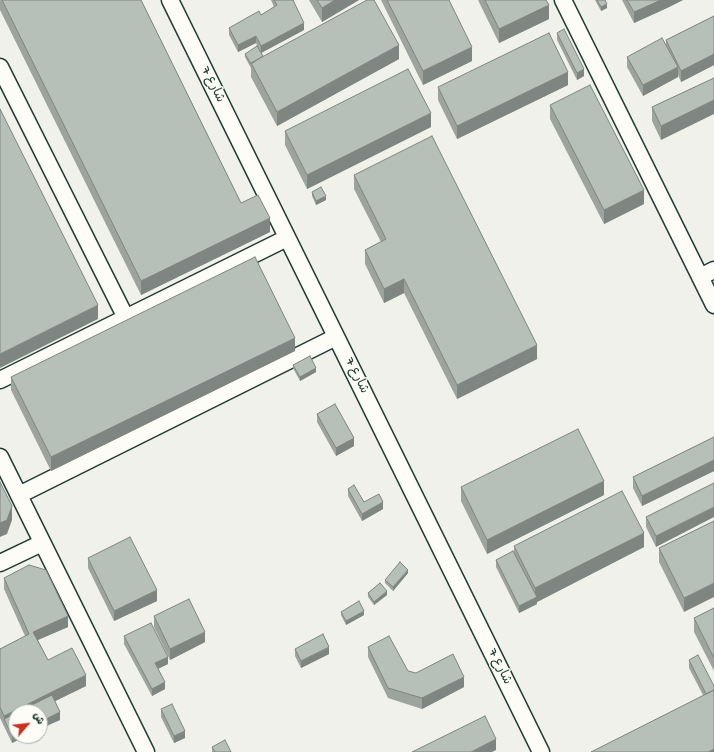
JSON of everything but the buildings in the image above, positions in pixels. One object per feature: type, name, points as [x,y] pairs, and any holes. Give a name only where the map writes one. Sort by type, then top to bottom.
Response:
[{"type":"street","name":"شارع 7","points":[[170,0],[541,752]]},
{"type":"street","points":[[564,0],[707,274],[714,305]]},
{"type":"street","points":[[0,67],[126,318]]},
{"type":"street","points":[[0,380],[287,238]]},
{"type":"street","points":[[19,495],[336,337]]},
{"type":"street","points":[[0,457],[146,752]]},
{"type":"street","points":[[0,563],[42,543]]}]
